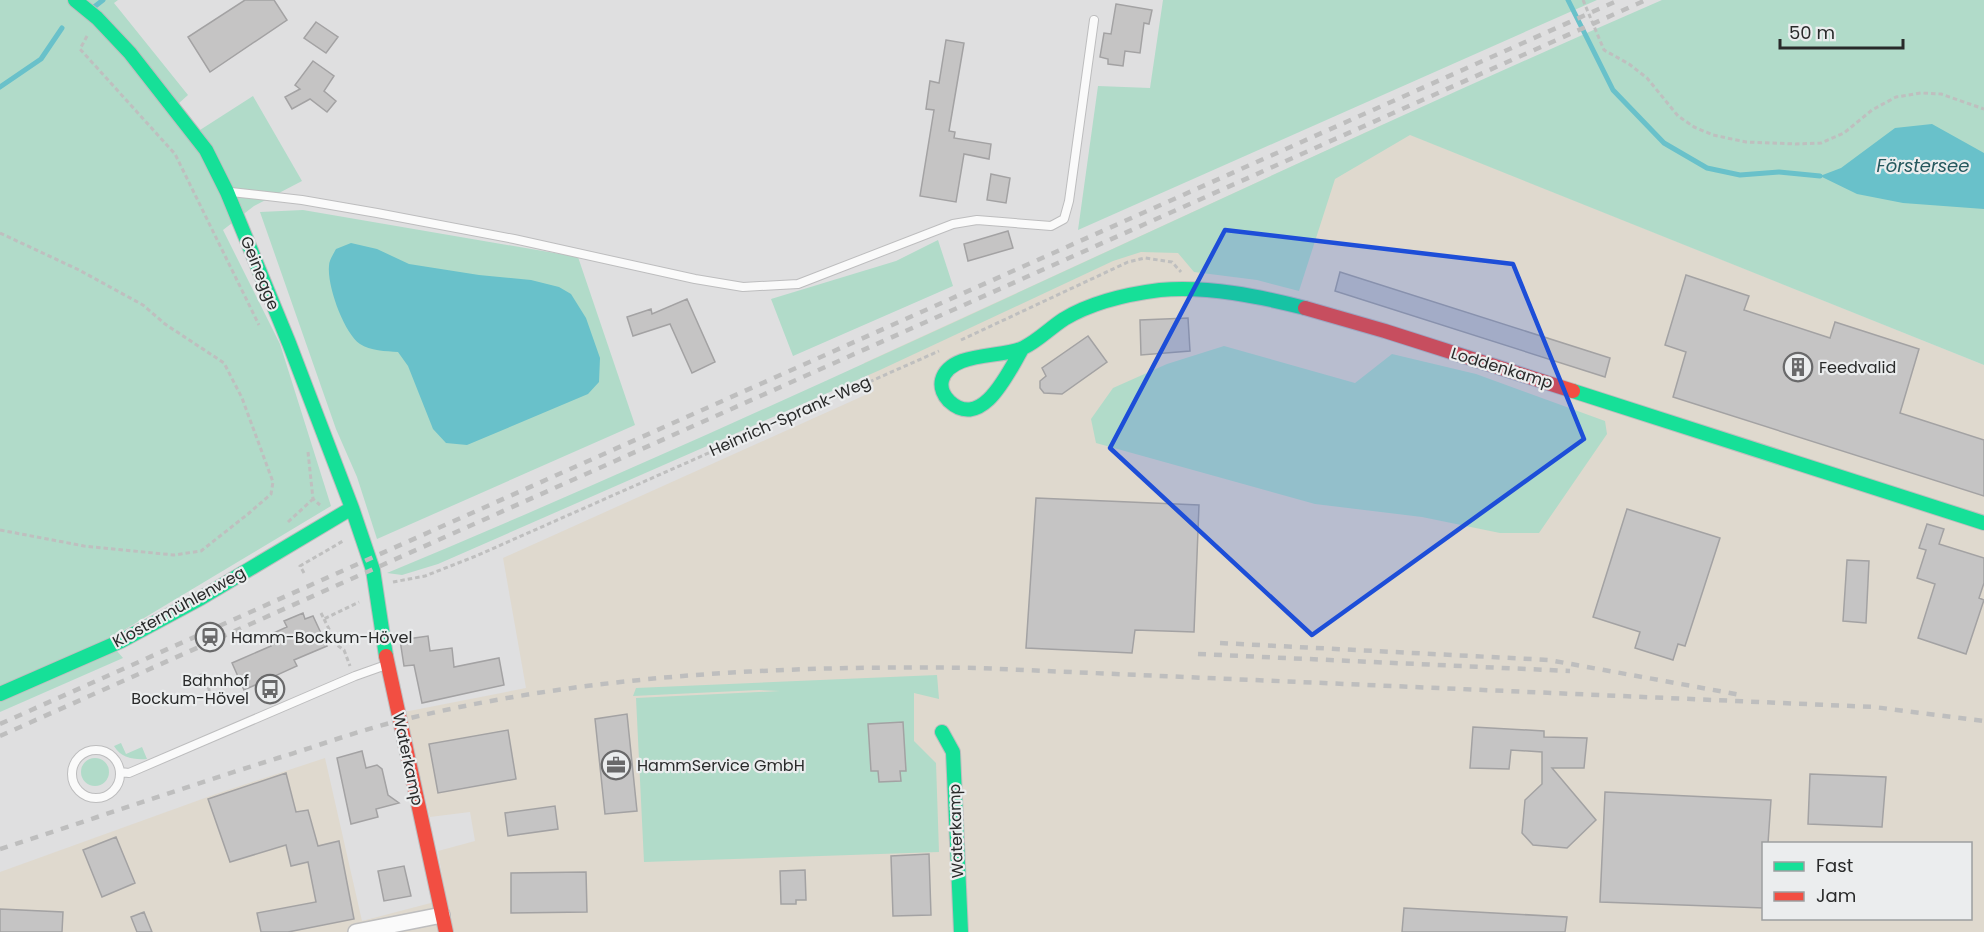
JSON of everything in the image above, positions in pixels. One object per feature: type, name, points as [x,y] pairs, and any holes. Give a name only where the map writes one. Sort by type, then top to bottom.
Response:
[{"type":"street","name":"Geinegge","points":[[75,0],[97,18],[130,53],[206,150],[228,192],[352,508],[378,591]]},
{"type":"street","name":"Loddenkamp","points":[[1022,349],[989,355],[952,367],[942,379],[941,388],[945,399],[954,406],[963,408],[972,409],[982,405],[992,395],[1022,349],[1080,310],[1113,298],[1163,290],[1189,288],[1226,290],[1307,308],[1670,421],[1984,523]]},
{"type":"street","name":"Klostermühlenweg","points":[[0,694],[121,641],[201,598],[352,508]]},
{"type":"street","name":"Waterkamp","points":[[378,591],[387,664],[446,932]]},
{"type":"street","name":"Waterkamp","points":[[942,732],[953,752],[961,932]]},
{"type":"street","points":[[356,932],[442,915]]},
{"type":"lane","points":[[228,192],[302,200],[503,236],[695,279],[743,286],[798,284],[953,224],[977,220],[1051,226],[1064,219],[1069,201],[1094,20]]},
{"type":"lane","points":[[120,772],[129,773],[387,664]]},
{"type":"lane","points":[[93,750],[106,753],[116,760],[120,772],[118,785],[110,794],[98,799],[85,797],[80,793],[71,777],[74,764],[82,754],[93,750]]},
{"type":"path","points":[[1583,0],[1604,50],[1629,64],[1647,78],[1678,116],[1694,128],[1713,135],[1746,142],[1821,143],[1844,133],[1872,110],[1896,97],[1921,93],[1941,94],[1984,109]]},
{"type":"path","points":[[97,18],[80,49],[175,154],[262,332]]},
{"type":"path","points":[[0,233],[79,270],[143,305],[165,324],[224,363],[242,398],[273,482],[271,494],[201,551],[174,555],[106,548],[0,530]]},
{"type":"path","points":[[951,345],[1128,262],[1145,258],[1172,262],[1183,274],[1189,288]]},
{"type":"path","name":"Heinrich-Sprank-Weg","points":[[324,619],[378,591],[476,556],[940,350]]},
{"type":"path","points":[[304,442],[309,453],[313,499]]},
{"type":"path","points":[[304,573],[300,566],[349,537]]},
{"type":"path","points":[[321,613],[337,645],[344,650],[355,676]]},
{"type":"path","points":[[200,674],[209,689],[209,697]]},
{"type":"highlighted area","points":[[1225,230],[1513,264],[1584,439],[1312,635],[1110,448]]},
{"type":"shaded area","points":[[1384,124],[1984,365],[1984,932],[0,932],[0,872],[216,794],[325,758],[362,921],[446,899],[438,851],[475,841],[470,812],[430,817],[404,712],[526,688],[503,558],[874,391],[864,363]]},
{"type":"green space","points":[[0,0],[118,0],[114,3],[188,95],[178,104],[200,130],[253,96],[302,181],[254,206],[223,230],[280,344],[331,506],[114,636],[0,686]]},
{"type":"green space","points":[[1163,0],[1597,0],[1078,230],[1098,86],[1150,88]]},
{"type":"green space","points":[[1662,0],[1984,0],[1984,365],[1410,135],[1335,179],[1299,291],[1257,280],[1194,272],[1178,253],[1141,252],[1113,261],[880,370],[438,564],[402,575],[387,573],[708,434],[1343,143]]},
{"type":"green space","points":[[303,210],[578,257],[635,425],[377,539],[357,477],[336,429],[260,212]]},
{"type":"green space","points":[[938,240],[953,286],[793,356],[771,299],[896,261]]},
{"type":"green space","points":[[1224,346],[1355,383],[1392,354],[1476,374],[1605,421],[1607,434],[1539,533],[1500,533],[1422,517],[1315,504],[1096,443],[1091,419],[1113,388],[1167,364]]},
{"type":"green space","points":[[117,651],[123,658],[0,712],[0,701]]},
{"type":"green space","points":[[937,675],[939,699],[914,693],[914,741],[936,763],[939,852],[644,862],[636,698],[780,691],[633,696],[636,688]]},
{"type":"green space","points":[[121,743],[126,754],[142,747],[147,759],[124,756],[114,746]]},
{"type":"green space","points":[[95,758],[105,762],[109,772],[105,782],[95,786],[85,782],[81,772],[85,762]]},
{"type":"water","name":"Förstersee","points":[[1932,124],[1984,153],[1984,209],[1903,203],[1857,194],[1820,176],[1841,168],[1895,128]]},
{"type":"water","points":[[351,243],[377,249],[409,264],[479,275],[531,280],[559,287],[571,294],[586,318],[600,358],[599,382],[588,394],[467,445],[446,443],[433,429],[408,366],[398,352],[373,349],[360,344],[343,320],[331,285],[329,264],[336,249]]},
{"type":"building","points":[[245,0],[274,0],[287,20],[210,72],[188,37]]},
{"type":"building","points":[[1116,4],[1152,10],[1149,24],[1144,23],[1140,53],[1125,51],[1123,66],[1108,64],[1108,59],[1100,57],[1104,33],[1111,34]]},
{"type":"building","points":[[316,22],[338,37],[326,53],[304,38]]},
{"type":"building","points":[[946,40],[964,43],[949,131],[955,132],[954,138],[991,144],[989,159],[964,154],[956,202],[920,196],[934,110],[926,109],[930,81],[939,83]]},
{"type":"building","points":[[313,61],[334,76],[324,91],[336,101],[327,112],[310,99],[292,109],[285,97],[300,89],[295,85]]},
{"type":"building","points":[[991,174],[1010,178],[1006,203],[987,200]]},
{"type":"building","points":[[1008,231],[1013,248],[968,261],[964,244]]},
{"type":"building","points":[[1340,272],[1610,358],[1605,377],[1335,291]]},
{"type":"building","name":"Feedvalid","points":[[1686,275],[1749,296],[1744,310],[1830,338],[1835,322],[1919,349],[1900,413],[1984,440],[1984,496],[1673,397],[1686,352],[1665,345]]},
{"type":"building","points":[[687,299],[715,362],[692,373],[670,324],[633,336],[627,317],[651,309],[652,314]]},
{"type":"building","points":[[1188,318],[1190,351],[1141,355],[1140,320]]},
{"type":"building","points":[[1088,336],[1107,362],[1062,394],[1044,393],[1040,388],[1040,381],[1046,376],[1042,368]]},
{"type":"building","points":[[1036,498],[1199,505],[1194,632],[1135,630],[1132,653],[1026,648]]},
{"type":"building","points":[[1627,509],[1720,538],[1685,646],[1678,644],[1673,660],[1635,648],[1640,632],[1593,617]]},
{"type":"building","points":[[1927,524],[1944,529],[1939,544],[1984,558],[1984,583],[1979,598],[1984,600],[1966,654],[1918,638],[1935,584],[1917,578],[1926,550],[1919,548]]},
{"type":"building","points":[[1847,560],[1869,561],[1866,623],[1843,621]]},
{"type":"building","points":[[303,613],[305,619],[313,616],[327,646],[294,660],[297,666],[244,690],[232,663],[271,646],[267,636],[287,627],[284,621]]},
{"type":"building","points":[[428,636],[430,651],[452,648],[454,667],[499,658],[504,685],[422,703],[414,665],[404,666],[400,640]]},
{"type":"building","name":"HammService GmbH","points":[[627,714],[637,811],[605,814],[595,719]]},
{"type":"building","points":[[903,722],[906,771],[900,771],[901,781],[879,782],[878,771],[871,771],[868,724]]},
{"type":"building","points":[[1473,727],[1544,731],[1544,737],[1587,738],[1584,768],[1552,768],[1596,820],[1567,848],[1533,845],[1522,833],[1525,800],[1542,784],[1542,752],[1511,750],[1509,769],[1470,768]]},
{"type":"building","points":[[508,730],[516,779],[438,793],[429,744]]},
{"type":"building","points":[[362,751],[366,768],[377,765],[382,769],[388,795],[399,803],[376,809],[378,817],[351,824],[337,758]]},
{"type":"building","points":[[286,773],[296,812],[308,810],[318,846],[339,841],[354,919],[288,932],[261,932],[257,913],[316,902],[308,862],[291,866],[286,845],[230,862],[208,799]]},
{"type":"building","points":[[1810,774],[1886,777],[1882,827],[1808,824]]},
{"type":"building","points":[[1605,792],[1771,800],[1768,842],[1762,842],[1762,908],[1600,902]]},
{"type":"building","points":[[555,806],[558,829],[508,836],[505,813]]},
{"type":"building","points":[[116,837],[135,883],[102,897],[83,850]]},
{"type":"building","points":[[929,854],[931,915],[893,916],[891,856]]},
{"type":"building","points":[[404,866],[411,896],[384,901],[378,871]]},
{"type":"building","points":[[805,870],[806,900],[796,900],[796,904],[781,904],[780,871]]},
{"type":"building","points":[[586,872],[587,912],[511,913],[511,873]]},
{"type":"building","points":[[1404,908],[1567,917],[1565,932],[1402,932]]},
{"type":"building","points":[[0,909],[63,912],[62,932],[0,932]]},
{"type":"building","points":[[144,912],[152,932],[137,932],[131,917]]},
{"type":"waterway","name":"Geinegge","points":[[94,7],[103,0]]},
{"type":"waterway","name":"Geinegge","points":[[1568,0],[1613,90],[1664,143],[1707,168],[1740,175],[1779,172],[1820,176]]},
{"type":"waterway","name":"Geinegge","points":[[0,87],[41,59],[62,28]]},
{"type":"railway","points":[[0,724],[1619,0]]},
{"type":"railway","points":[[0,736],[1646,0]]},
{"type":"railway","points":[[1220,643],[1549,660],[1741,695]]},
{"type":"railway","points":[[1198,654],[1570,671]]},
{"type":"railway","points":[[0,849],[398,721],[541,692],[613,683],[759,671],[832,668],[978,668],[1874,707],[1984,721]]},
{"type":"traffic: fast","points":[[75,0],[97,18],[130,53],[206,150],[227,192],[289,343],[352,508],[373,570],[386,656]]},
{"type":"traffic: fast","points":[[1022,349],[1002,383],[983,404],[972,409],[961,409],[946,397],[942,389],[942,380],[955,364],[1023,348],[1075,313],[1123,296],[1160,290],[1197,289],[1251,296],[1305,308]]},
{"type":"traffic: fast","points":[[1573,391],[1984,523]]},
{"type":"traffic: fast","points":[[0,694],[121,641],[201,598],[352,508]]},
{"type":"traffic: fast","points":[[942,732],[953,752],[961,932]]},
{"type":"traffic: jam","points":[[1305,308],[1573,391]]},
{"type":"traffic: jam","points":[[386,656],[446,932]]},
{"type":"place","name":"Feedvalid","points":[[1798,367]]},
{"type":"place","name":"Hamm-Bockum-Hövel","points":[[210,637]]},
{"type":"place","name":"Bahnhof Bockum-Hövel","points":[[270,689]]},
{"type":"place","name":"HammService GmbH","points":[[616,765]]}]
